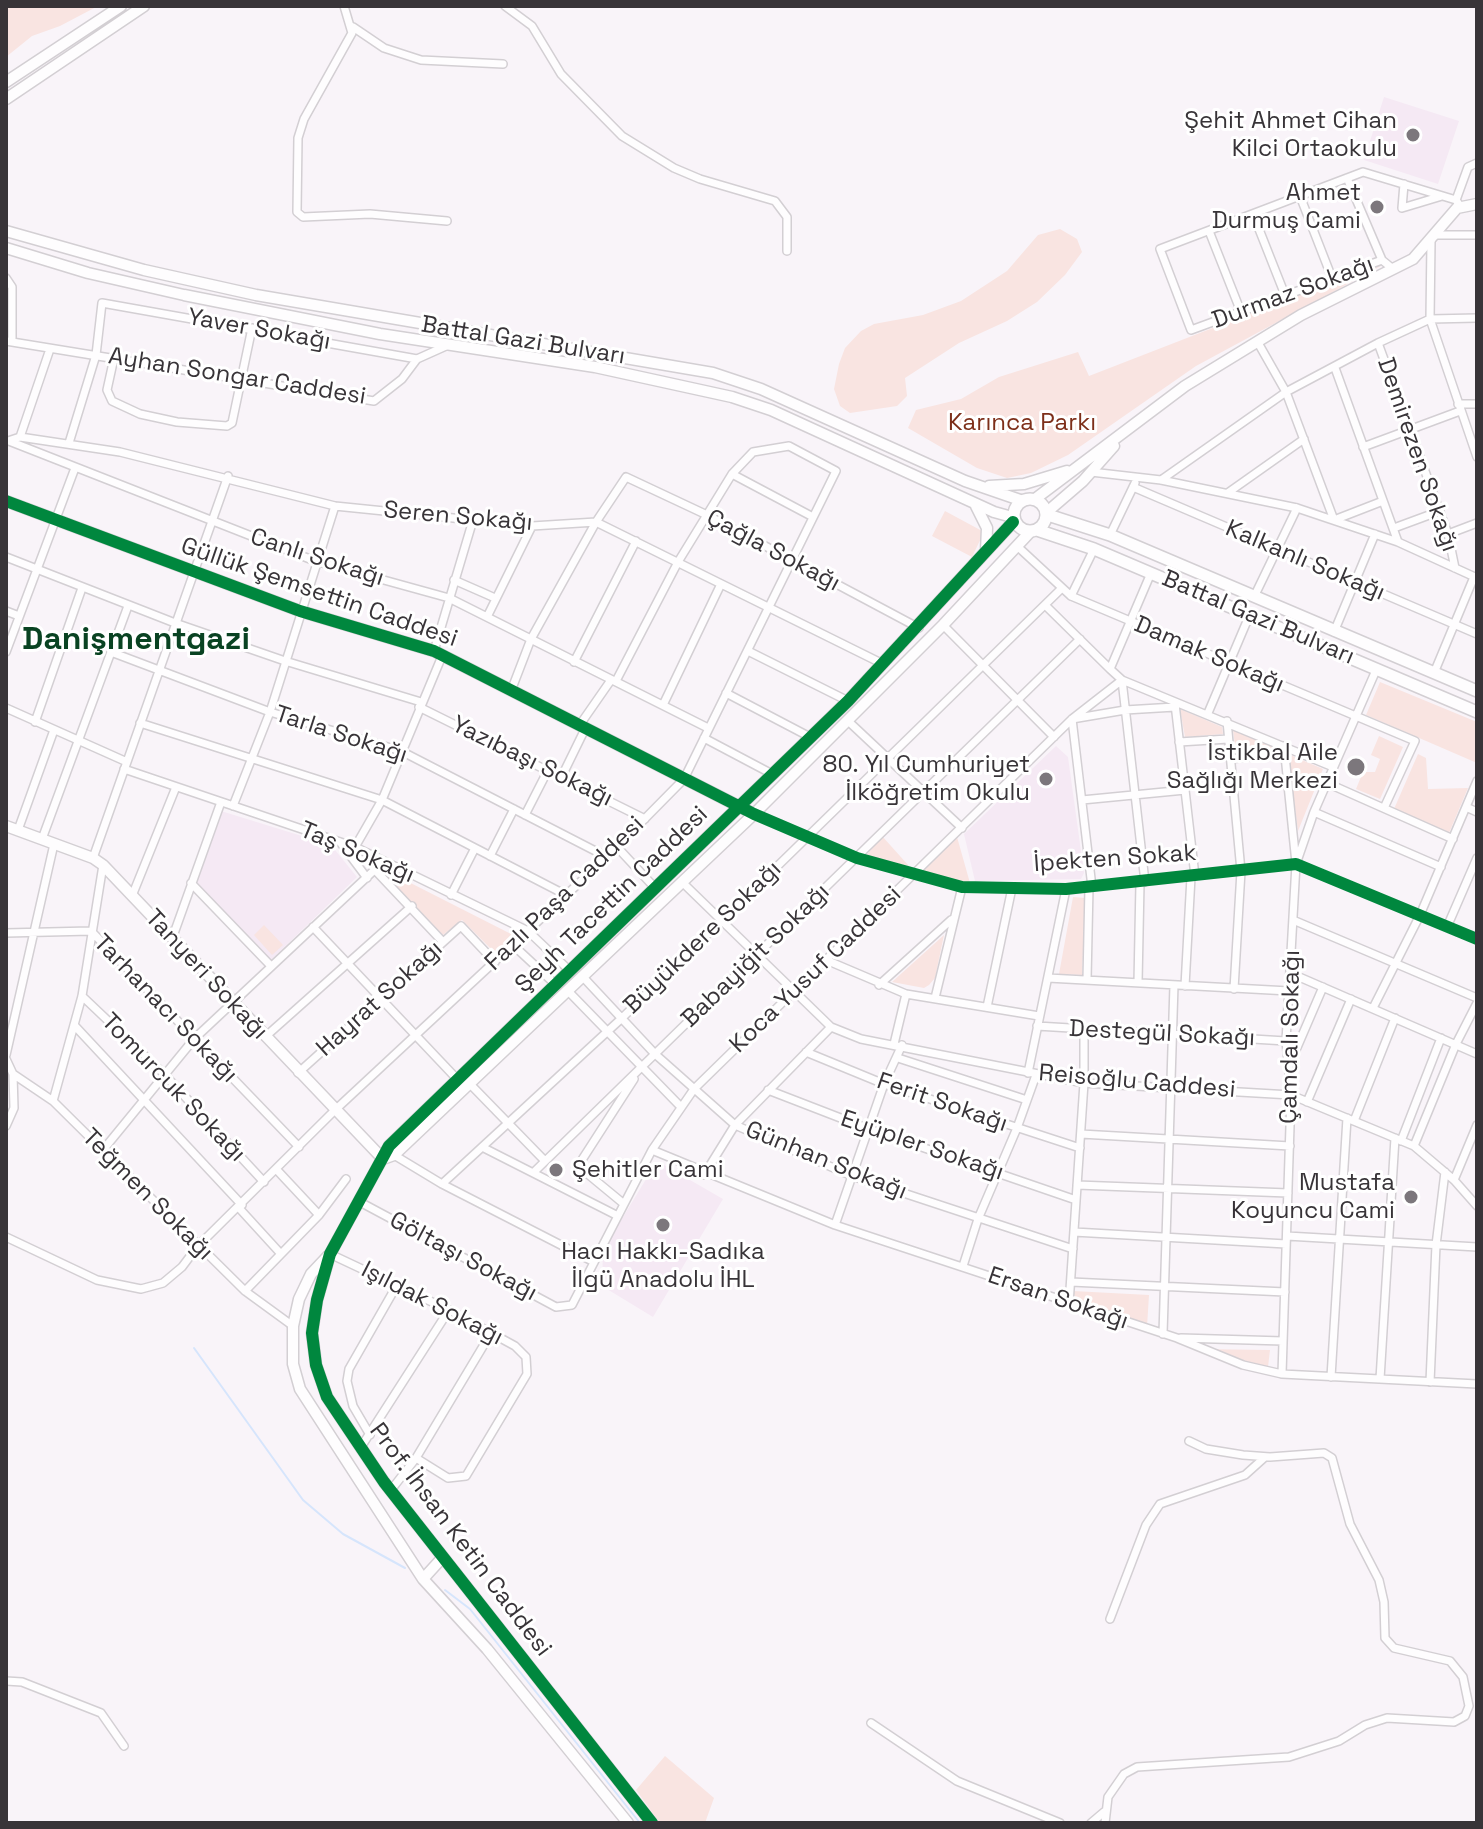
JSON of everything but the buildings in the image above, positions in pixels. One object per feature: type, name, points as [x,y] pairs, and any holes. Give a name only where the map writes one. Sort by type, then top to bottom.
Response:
[{"type":"main road","points":[[1013,520],[1029,500],[1047,513],[1044,526],[1034,530]]},
{"type":"main road","name":"Battal Gazi Bulvarı","points":[[1047,513],[1110,535],[1477,691]]},
{"type":"main road","name":"Battal Gazi Bulvarı","points":[[1013,520],[1094,549],[1477,712]]},
{"type":"street","points":[[6,82],[121,6]]},
{"type":"street","points":[[6,99],[144,6]]},
{"type":"street","points":[[344,6],[353,27],[384,48],[421,60],[503,64]]},
{"type":"street","points":[[505,6],[532,26],[561,74],[622,136],[674,168],[775,201],[787,217],[787,251]]},
{"type":"street","points":[[353,27],[301,129],[297,212],[303,217],[370,214],[447,221]]},
{"type":"street","points":[[1029,500],[1185,386],[1257,341],[1413,259],[1433,238],[1458,203],[1468,167],[1477,163]]},
{"type":"street","points":[[1241,312],[1209,231],[1363,172],[1458,203],[1477,204]]},
{"type":"street","points":[[1347,178],[1382,260]]},
{"type":"street","points":[[1404,184],[1402,208],[1442,196]]},
{"type":"street","points":[[1300,196],[1332,278]]},
{"type":"street","points":[[1253,214],[1285,295]]},
{"type":"street","name":"Battal Gazi Bulvarı","points":[[6,231],[144,270],[256,295],[713,373],[761,389],[979,486],[1029,500]]},
{"type":"street","name":"Durmaz Sokağı","points":[[1209,231],[1160,249],[1191,330],[1382,260],[1393,269]]},
{"type":"street","points":[[1433,238],[1477,235]]},
{"type":"street","points":[[1433,238],[1430,319],[1476,453]]},
{"type":"street","name":"Battal Gazi Bulvarı","points":[[6,248],[184,295],[595,367],[732,397],[771,410],[1013,520]]},
{"type":"street","points":[[6,278],[12,287],[9,341]]},
{"type":"street","name":"Yaver Sokağı","points":[[96,355],[102,303],[417,359]]},
{"type":"street","points":[[1161,480],[1286,392],[1378,343],[1430,319],[1477,318]]},
{"type":"street","points":[[114,358],[107,390],[112,401],[140,414],[177,422],[230,425],[252,328]]},
{"type":"street","name":"Ayhan Songar Caddesi","points":[[9,341],[374,401],[402,379],[417,359],[450,344]]},
{"type":"street","points":[[1257,341],[1286,392],[1334,520]]},
{"type":"street","name":"Demirezen Sokağı","points":[[1378,343],[1448,534],[1455,568]]},
{"type":"street","points":[[20,437],[50,349]]},
{"type":"street","points":[[69,443],[96,355]]},
{"type":"street","points":[[1335,368],[1398,542]]},
{"type":"street","points":[[1363,447],[1459,407],[1477,404]]},
{"type":"street","points":[[1047,513],[1091,472],[1127,430]]},
{"type":"street","name":"Seren Sokağı","points":[[7,441],[20,437],[69,443],[228,476],[335,506],[532,526],[596,522],[884,664]]},
{"type":"street","points":[[1229,492],[1304,439]]},
{"type":"street","name":"Canlı Sokağı","points":[[7,441],[315,561],[449,598],[708,728]]},
{"type":"street","name":"Fazlı Paşa Caddesi","points":[[6,1237],[97,1280],[141,1289],[163,1283],[334,1111],[607,857],[684,779],[836,471],[789,446],[753,452],[732,474]]},
{"type":"street","points":[[979,486],[1024,484],[1080,465]]},
{"type":"street","points":[[6,652],[75,468]]},
{"type":"street","points":[[1091,472],[1161,480],[1297,508],[1398,542],[1476,578],[1434,673]]},
{"type":"street","points":[[562,776],[582,727],[614,681],[678,562],[732,474],[813,517]]},
{"type":"street","points":[[93,858],[228,476]]},
{"type":"street","name":"Çağla Sokağı","points":[[596,522],[626,477],[707,515],[919,628]]},
{"type":"street","points":[[1110,535],[1138,478]]},
{"type":"street","name":"Kalkanlı Sokağı","points":[[1133,487],[1477,634]]},
{"type":"street","name":"Güllük Şemsettin Caddesi","points":[[6,501],[192,573],[438,654],[754,814]]},
{"type":"street","points":[[1334,520],[1383,501]]},
{"type":"street","points":[[972,502],[983,514],[987,528],[985,554]]},
{"type":"street","points":[[233,806],[270,712],[315,561],[335,506]]},
{"type":"street","points":[[1254,597],[1297,508]]},
{"type":"street","points":[[1394,528],[1440,511]]},
{"type":"street","points":[[355,847],[382,800],[420,704],[438,654],[449,598],[473,520]]},
{"type":"street","name":"Şeyh Tacettin Caddesi","points":[[389,1157],[389,1146],[848,701],[919,628],[1013,520]]},
{"type":"street","points":[[511,691],[531,639],[596,522]]},
{"type":"street","points":[[1448,534],[1477,523]]},
{"type":"street","points":[[488,615],[532,526]]},
{"type":"street","name":"Şeyh Tacettin Caddesi","points":[[330,1254],[358,1201],[389,1157],[754,814],[1034,530]]},
{"type":"street","points":[[1334,632],[1375,534]]},
{"type":"street","points":[[574,662],[636,541]]},
{"type":"street","name":"Damak Sokağı","points":[[1017,546],[1071,596],[1415,741],[1384,808]]},
{"type":"street","points":[[1071,596],[1094,549]]},
{"type":"street","name":"Yazıbaşı Sokağı","points":[[6,557],[175,623],[420,704],[645,819]]},
{"type":"street","points":[[1110,669],[1151,573]]},
{"type":"street","points":[[454,580],[495,598]]},
{"type":"street","points":[[663,705],[721,584]]},
{"type":"street","points":[[35,722],[82,588]]},
{"type":"street","name":"Büyükdere Sokağı","points":[[442,1184],[622,1018],[720,918],[1062,588]]},
{"type":"street","points":[[1045,605],[1122,680],[1227,721],[1283,749],[1333,767]]},
{"type":"street","points":[[42,839],[128,606]]},
{"type":"street","points":[[6,611],[19,616]]},
{"type":"street","points":[[1208,713],[1250,614]]},
{"type":"street","points":[[943,625],[1054,737]]},
{"type":"street","name":"Babayiğit Sokağı","points":[[534,1172],[1080,639]]},
{"type":"street","points":[[748,651],[848,701]]},
{"type":"street","name":"Tarla Sokağı","points":[[111,652],[270,712],[401,751],[607,857]]},
{"type":"street","name":"Çamdalı Sokağı","points":[[1282,1374],[1291,1095],[1286,1041],[1296,864],[1314,812],[1377,668]]},
{"type":"street","points":[[1122,680],[1142,882],[1138,983]]},
{"type":"street","name":"Koca Yusuf Caddesi","points":[[569,1307],[578,1300],[594,1262],[652,1150],[694,1089],[1072,719],[1122,680]]},
{"type":"street","points":[[726,693],[810,737]]},
{"type":"street","points":[[1087,980],[1091,887],[1072,719],[1175,703]]},
{"type":"street","points":[[1175,703],[1193,876],[1185,986]]},
{"type":"street","name":"Taş Sokağı","points":[[6,708],[125,766],[176,787],[355,847],[528,931],[571,972]]},
{"type":"street","points":[[847,720],[962,828]]},
{"type":"street","points":[[1227,721],[1241,871],[1234,989]]},
{"type":"street","points":[[140,723],[382,800],[566,895]]},
{"type":"street","points":[[18,830],[54,730]]},
{"type":"street","points":[[704,738],[774,775]]},
{"type":"street","points":[[1179,742],[1228,739]]},
{"type":"street","points":[[1230,759],[1283,749]]},
{"type":"street","points":[[1283,749],[1296,864]]},
{"type":"street","points":[[525,815],[548,770]]},
{"type":"street","points":[[1373,1008],[1420,915],[1477,781]]},
{"type":"street","points":[[1327,783],[1453,839]]},
{"type":"street","points":[[132,896],[176,787]]},
{"type":"street","points":[[1082,800],[1185,790]]},
{"type":"street","points":[[172,939],[221,802]]},
{"type":"street","points":[[1466,807],[1477,812]]},
{"type":"street","points":[[490,856],[514,809]]},
{"type":"street","points":[[1314,812],[1441,867]]},
{"type":"street","name":"İpekten Sokak","points":[[754,814],[857,858],[962,887],[1066,889],[1296,864],[1477,939]]},
{"type":"street","name":"Tanyeri Sokağı","points":[[6,826],[93,858],[103,865],[334,1111],[389,1157]]},
{"type":"street","points":[[340,841],[367,878]]},
{"type":"street","points":[[6,1126],[14,1108],[10,1086],[13,1074],[6,1057],[37,931],[54,844]]},
{"type":"street","points":[[617,847],[656,889]]},
{"type":"street","points":[[451,895],[475,848]]},
{"type":"street","points":[[1447,927],[1477,858]]},
{"type":"street","points":[[103,1150],[194,1039],[384,861]]},
{"type":"street","points":[[53,1101],[82,996],[103,865]]},
{"type":"street","points":[[375,870],[443,942]]},
{"type":"street","points":[[191,883],[270,965]]},
{"type":"street","name":"Reisoğlu Caddesi","points":[[683,883],[831,1027],[861,1039],[1084,1083],[1291,1095],[1414,1146],[1454,1180],[1477,1206]]},
{"type":"street","points":[[935,998],[962,887]]},
{"type":"street","points":[[987,1007],[1012,888]]},
{"type":"street","points":[[963,1266],[978,1219],[1027,1100],[1037,1026],[1066,889]]},
{"type":"street","points":[[265,1037],[412,906]]},
{"type":"street","points":[[879,985],[952,919]]},
{"type":"street","points":[[1293,920],[1477,1000],[1414,1146]]},
{"type":"street","name":"Hayrat Sokağı","points":[[298,1073],[461,926],[495,962]]},
{"type":"street","points":[[313,927],[457,1079]]},
{"type":"street","name":"Tarhanacı Sokağı","points":[[6,933],[91,931],[299,1147]]},
{"type":"street","points":[[513,945],[556,985]]},
{"type":"street","points":[[826,960],[906,994],[1039,1016]]},
{"type":"street","points":[[1290,973],[1477,1054]]},
{"type":"street","name":"Günhan Sokağı","points":[[583,977],[655,1054],[735,1125],[852,1176],[1073,1249]]},
{"type":"street","points":[[1048,978],[1289,991]]},
{"type":"street","points":[[1163,1334],[1174,985]]},
{"type":"street","points":[[1287,1069],[1323,987]]},
{"type":"street","points":[[568,991],[681,1107]]},
{"type":"street","points":[[835,1225],[884,1084],[898,1058],[906,994]]},
{"type":"street","name":"Tomurcuk Sokağı","points":[[82,996],[164,1074],[264,1182]]},
{"type":"street","points":[[1307,1102],[1351,999]]},
{"type":"street","points":[[1331,1377],[1351,1120],[1395,1018]]},
{"type":"street","points":[[74,1025],[145,1099],[281,1254]]},
{"type":"street","name":"Destegül Sokağı","points":[[1037,1026],[1286,1041]]},
{"type":"street","points":[[704,1175],[735,1125],[831,1027]]},
{"type":"street","points":[[1069,1304],[1084,1083],[1084,1031]]},
{"type":"street","points":[[1380,1379],[1398,1139],[1441,1038]]},
{"type":"street","name":"Ferit Sokağı","points":[[806,1052],[884,1084],[1080,1148]]},
{"type":"street","points":[[898,1058],[1027,1100]]},
{"type":"street","points":[[624,1204],[578,1166],[641,1067]]},
{"type":"street","name":"Teğmen Sokağı","points":[[13,1074],[53,1101],[197,1247],[245,1291],[293,1326]]},
{"type":"street","points":[[470,1084],[544,1160]]},
{"type":"street","name":"Eyüpler Sokağı","points":[[768,1090],[869,1129],[1076,1200]]},
{"type":"street","points":[[1454,1180],[1477,1125]]},
{"type":"street","points":[[1081,1134],[1290,1146]]},
{"type":"street","points":[[484,1148],[618,1216]]},
{"type":"street","name":"Ersan Sokağı","points":[[652,1150],[704,1175],[835,1225],[1177,1338],[1243,1365],[1282,1374],[1477,1384]]},
{"type":"street","points":[[389,1157],[594,1262]]},
{"type":"street","points":[[276,1169],[319,1215]]},
{"type":"street","points":[[1430,1382],[1436,1245],[1445,1172]]},
{"type":"street","points":[[245,1291],[319,1215],[346,1179]]},
{"type":"street","points":[[1077,1185],[1288,1193]]},
{"type":"street","name":"Göltaşı Sokağı","points":[[358,1201],[556,1307],[569,1307]]},
{"type":"street","points":[[1074,1232],[1166,1237],[1340,1239],[1477,1247]]},
{"type":"street","name":"Işıldak Sokağı","points":[[330,1254],[449,1310],[515,1346],[528,1362],[527,1374],[466,1476],[448,1478],[416,1458]]},
{"type":"street","name":"Prof. İhsan Ketin Caddesi","points":[[330,1254],[311,1274],[299,1299],[293,1326],[293,1364],[300,1389],[423,1579],[487,1649],[628,1823]]},
{"type":"street","name":"Prof. İhsan Ketin Caddesi","points":[[330,1254],[312,1333],[316,1365],[327,1397],[391,1490],[652,1823]]},
{"type":"street","points":[[1071,1282],[1285,1292]]},
{"type":"street","points":[[370,1435],[353,1406],[347,1381],[349,1369],[397,1285]]},
{"type":"street","points":[[361,1447],[449,1310]]},
{"type":"street","points":[[391,1490],[416,1458],[491,1333]]},
{"type":"street","points":[[1177,1338],[1283,1341]]},
{"type":"street","points":[[293,1364],[316,1365]]},
{"type":"street","points":[[1105,1823],[1104,1812],[1115,1785],[1137,1767],[1289,1757],[1339,1741],[1365,1725],[1387,1718],[1454,1722],[1468,1712],[1467,1692],[1457,1667],[1441,1657],[1394,1648],[1385,1638],[1384,1602],[1379,1580],[1350,1524],[1332,1458],[1324,1453],[1265,1457],[1224,1452],[1189,1441]]},
{"type":"street","points":[[1110,1619],[1151,1513],[1160,1504],[1245,1475],[1265,1457]]},
{"type":"street","points":[[423,1579],[443,1557]]},
{"type":"street","points":[[6,1681],[22,1682],[101,1713],[124,1746]]},
{"type":"street","points":[[871,1723],[957,1781],[1060,1823]]},
{"type":"street","points":[[1091,1823],[1104,1812]]},
{"type":"shaded area","name":"Şehit Ahmet Cihan Kilci Ortaokulu","points":[[1384,97],[1459,121],[1438,184],[1364,160]]},
{"type":"shaded area","points":[[1056,746],[1068,757],[1084,873],[1081,879],[975,881],[964,834]]},
{"type":"shaded area","points":[[221,811],[331,845],[357,877],[271,960],[196,882]]},
{"type":"shaded area","name":"Hacı Hakkı-Sadıka İlgü Anadolu İHL","points":[[664,1165],[723,1199],[653,1317],[602,1286],[603,1250],[651,1171]]},
{"type":"green space","points":[[6,6],[98,6],[60,26],[32,36],[6,57]]},
{"type":"green space","points":[[1060,229],[1077,239],[1082,252],[1065,275],[1037,302],[1007,321],[959,343],[905,378],[907,396],[897,406],[850,413],[840,406],[834,389],[839,364],[845,348],[861,331],[874,324],[923,315],[961,301],[1007,271],[1038,235]]},
{"type":"green space","name":"Karınca Parkı","points":[[1375,265],[1381,266],[1196,366],[1068,455],[1031,473],[1007,478],[977,468],[908,428],[916,410],[961,399],[999,377],[1078,352],[1089,376]]},
{"type":"green space","points":[[945,511],[984,532],[972,557],[932,536]]},
{"type":"green space","points":[[1380,682],[1477,722],[1477,763],[1366,715]]},
{"type":"green space","points":[[1180,709],[1222,727],[1223,734],[1185,737]]},
{"type":"green space","points":[[1233,730],[1275,748],[1236,753]]},
{"type":"green space","points":[[1379,736],[1403,747],[1380,799],[1356,789],[1363,772],[1375,772],[1380,759],[1371,755]]},
{"type":"green space","points":[[1288,754],[1323,769],[1298,831]]},
{"type":"green space","points":[[1418,754],[1426,758],[1428,789],[1468,788],[1449,833],[1394,809]]},
{"type":"green space","points":[[882,836],[909,866],[865,857]]},
{"type":"green space","points":[[957,837],[970,883],[919,874]]},
{"type":"green space","points":[[385,870],[513,935],[496,954],[462,920],[443,935],[383,872]]},
{"type":"green space","points":[[1073,897],[1085,898],[1082,975],[1059,974]]},
{"type":"green space","points":[[264,925],[283,945],[272,955],[254,935]]},
{"type":"green space","points":[[944,935],[935,978],[929,985],[924,988],[892,982]]},
{"type":"green space","points":[[1073,1291],[1149,1295],[1147,1327],[1076,1301]]},
{"type":"green space","points":[[1198,1349],[1270,1350],[1268,1367],[1263,1369]]},
{"type":"green space","points":[[665,1756],[714,1798],[705,1823],[660,1823],[636,1790]]},
{"type":"waterway","points":[[194,1348],[303,1500],[343,1534],[405,1568]]},
{"type":"waterway","points":[[445,1590],[470,1609],[640,1823]]},
{"type":"cycle path","points":[[6,501],[300,611],[434,651],[754,814],[857,858],[962,887],[1066,889],[1296,864],[1477,939]]},
{"type":"cycle path","points":[[652,1823],[384,1482],[327,1397],[316,1365],[312,1333],[317,1300],[330,1254],[389,1146],[848,701],[1013,522]]},
{"type":"place","name":"Şehit Ahmet Cihan Kilci Ortaokulu","points":[[1413,135]]},
{"type":"place","name":"Ahmet Durmuş Cami","points":[[1377,207]]},
{"type":"place","name":"İstikbal Aile Sağlığı Merkezi","points":[[1356,767]]},
{"type":"place","name":"80. Yıl Cumhuriyet İlköğretim Okulu","points":[[1046,779]]},
{"type":"place","name":"Şehitler Cami","points":[[556,1170]]},
{"type":"place","name":"Mustafa Koyuncu Cami","points":[[1411,1197]]},
{"type":"place","name":"Hacı Hakkı-Sadıka İlgü Anadolu İHL","points":[[663,1225]]},
{"type":"district","name":"Danişmentgazi","points":[[136,640]]}]
